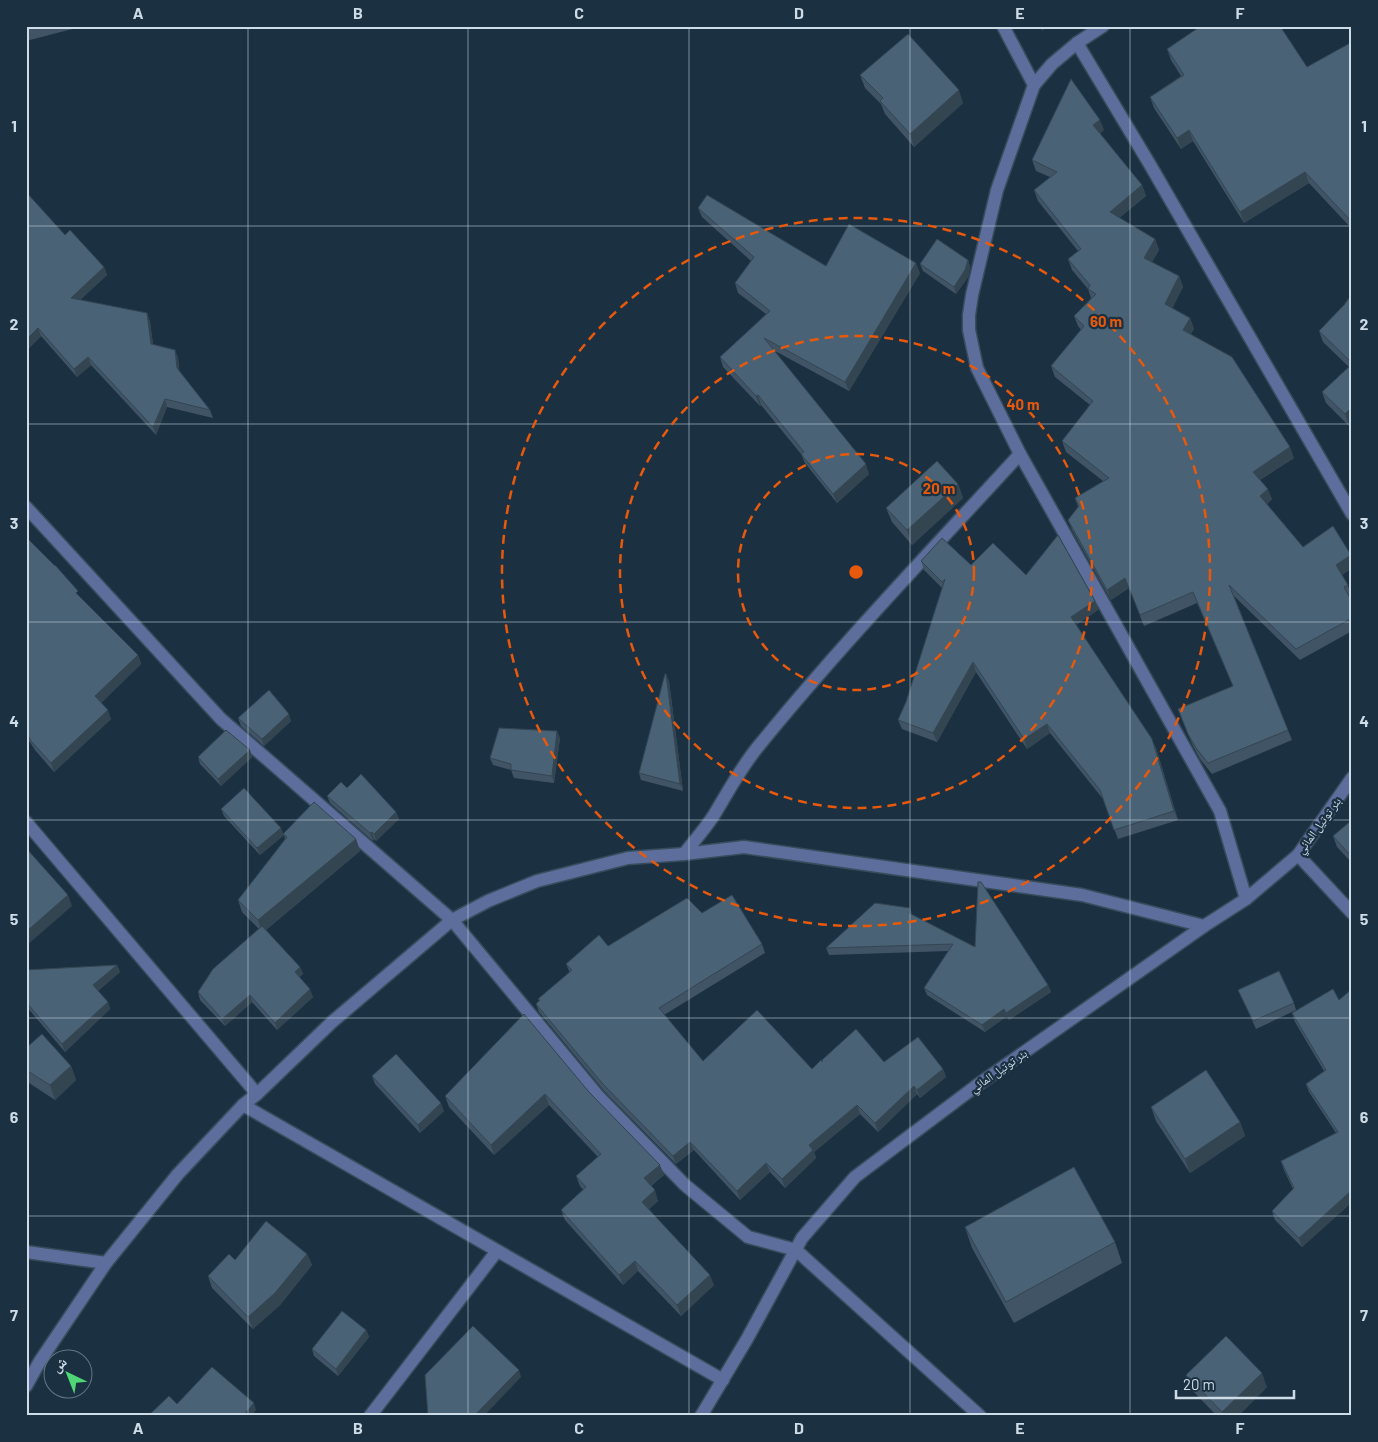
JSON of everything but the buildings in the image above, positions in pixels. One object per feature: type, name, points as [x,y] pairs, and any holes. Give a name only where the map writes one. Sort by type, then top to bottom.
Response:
[{"type":"street","points":[[1002,26],[1034,85]]},
{"type":"street","points":[[1103,26],[1077,43],[1052,64],[1034,85],[997,190],[969,315],[969,330],[977,368],[1020,454],[1220,811],[1246,899]]},
{"type":"street","points":[[1077,43],[1149,163],[1352,514]]},
{"type":"street","points":[[684,854],[713,816],[733,780],[793,704],[1020,454]]},
{"type":"street","points":[[26,507],[221,719],[452,920],[599,1097],[685,1186],[748,1237],[796,1250],[980,1416]]},
{"type":"street","name":"بئر توتيل المائي","points":[[701,1416],[724,1380],[802,1238],[855,1177],[976,1086],[1204,926],[1246,899],[1298,855],[1352,778]]},
{"type":"street","points":[[26,822],[257,1094]]},
{"type":"street","points":[[26,1386],[40,1361],[106,1263],[178,1174],[243,1105],[257,1094],[332,1022],[452,920],[488,900],[537,881],[628,858],[744,847],[1082,895],[1204,926]]},
{"type":"street","points":[[1298,855],[1352,913]]},
{"type":"street","points":[[243,1105],[724,1380]]},
{"type":"street","points":[[370,1416],[497,1251]]},
{"type":"street","points":[[26,1252],[106,1263]]}]
